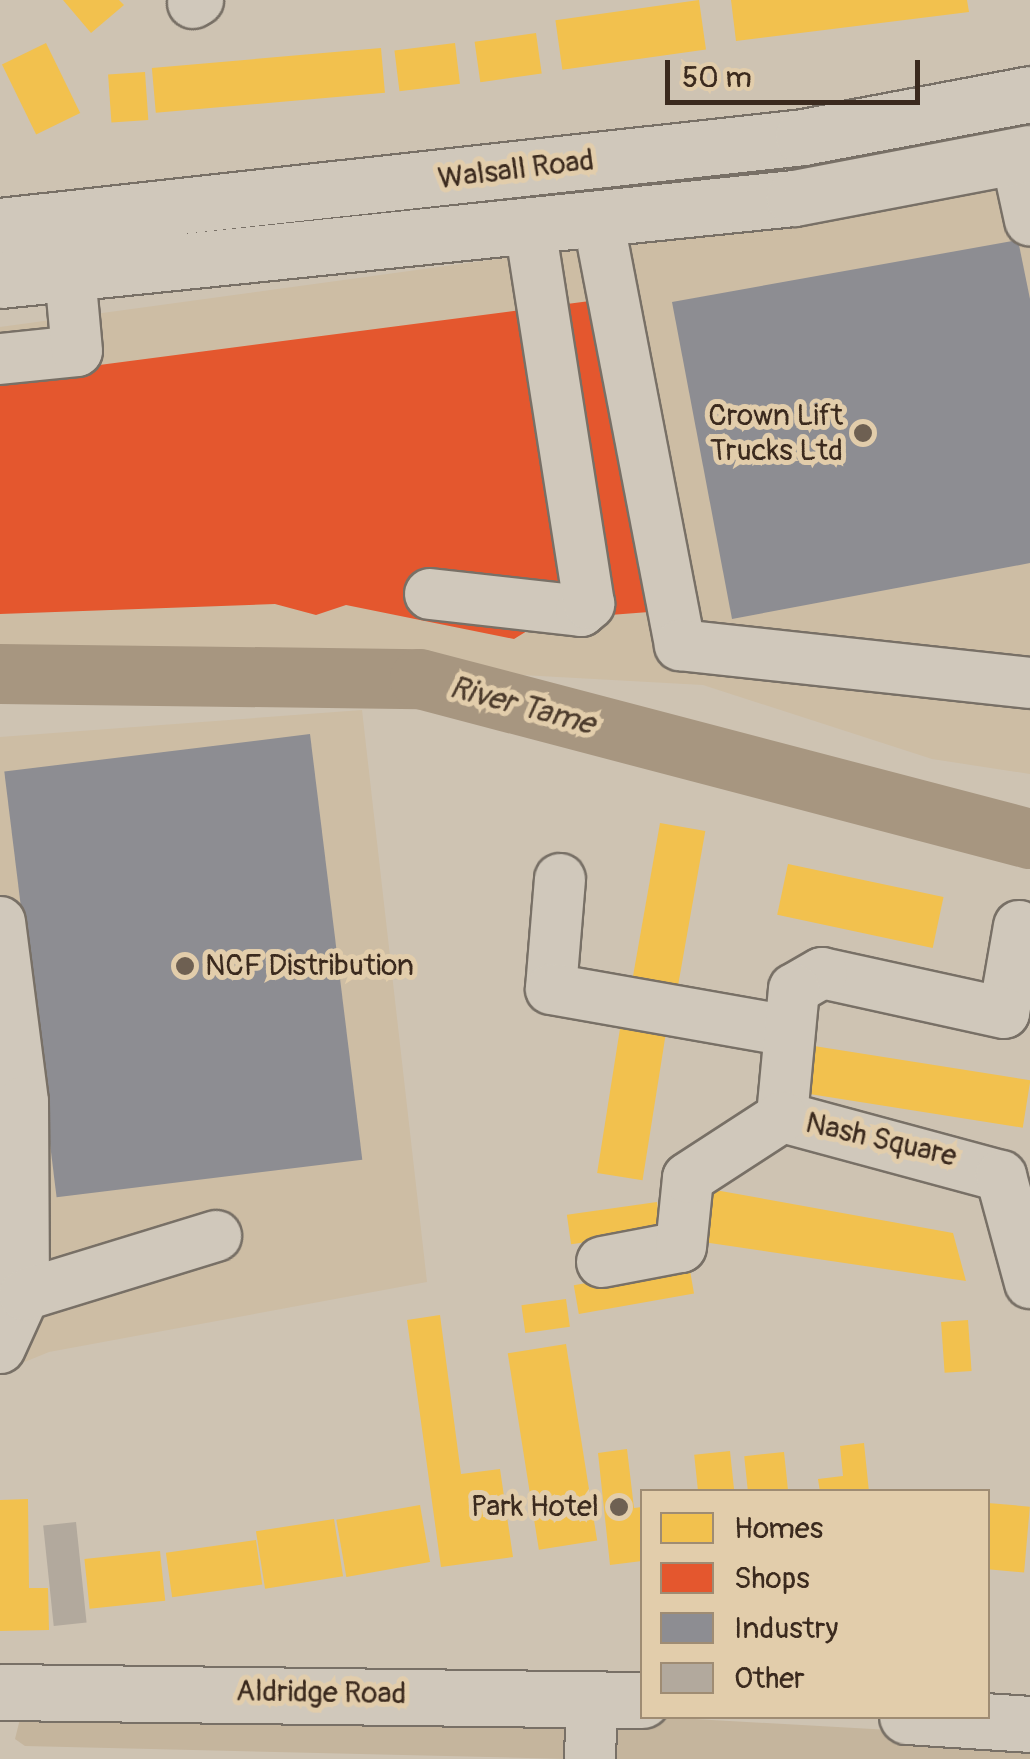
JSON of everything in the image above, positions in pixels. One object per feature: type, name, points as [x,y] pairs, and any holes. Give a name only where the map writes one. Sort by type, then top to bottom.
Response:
[{"type":"main road","name":"Walsall Road","points":[[0,226],[802,137],[1030,94]]},
{"type":"main road","name":"Walsall Road","points":[[0,280],[794,198],[1023,155]]},
{"type":"main road","name":"Aldridge Road","points":[[0,1692],[617,1699]]},
{"type":"main road","points":[[954,1719],[1030,1724]]},
{"type":"street","points":[[1023,155],[1030,220]]},
{"type":"street","points":[[598,219],[680,645],[1030,683]]},
{"type":"street","points":[[430,594],[581,612],[589,604],[530,226]]},
{"type":"street","name":"Walsall Road","points":[[0,270],[126,269]]},
{"type":"street","points":[[0,359],[78,351],[70,274]]},
{"type":"street","points":[[560,879],[551,989],[789,1031]]},
{"type":"street","points":[[0,922],[24,1102],[24,1296],[0,1348]]},
{"type":"street","name":"Nash Square","points":[[1018,926],[1004,1012],[822,973],[794,988],[782,1116],[1001,1176],[1030,1282]]},
{"type":"street","points":[[602,1262],[681,1247],[688,1178],[782,1116]]},
{"type":"street","points":[[24,1296],[216,1236]]},
{"type":"street","points":[[590,1759],[617,1699]]},
{"type":"shaded area","points":[[1030,186],[1030,774],[932,759],[703,685],[0,646],[0,327]]},
{"type":"shaded area","points":[[362,710],[427,1282],[49,1352],[0,1372],[0,737]]},
{"type":"shaded area","points":[[21,1715],[570,1720],[569,1759],[25,1746],[15,1739]]},
{"type":"shaded area","points":[[640,1716],[1030,1738],[1030,1759],[609,1759],[611,1719]]},
{"type":"building: Homes","points":[[63,0],[119,0],[124,5],[91,33]]},
{"type":"building: Homes","points":[[699,0],[706,50],[562,70],[555,20]]},
{"type":"building: Homes","points":[[731,0],[967,0],[969,12],[736,41]]},
{"type":"building: Homes","points":[[536,33],[542,74],[480,82],[475,42]]},
{"type":"building: Homes","points":[[46,43],[80,113],[36,135],[2,64]]},
{"type":"building: Homes","points":[[455,43],[460,84],[399,91],[394,50]]},
{"type":"building: Homes","points":[[381,48],[385,93],[156,113],[152,68]]},
{"type":"building: Homes","points":[[145,72],[148,120],[111,122],[108,75]]},
{"type":"building: Homes","points":[[660,823],[705,831],[676,994],[631,986]]},
{"type":"building: Homes","points":[[788,864],[944,897],[933,948],[777,915]]},
{"type":"building: Homes","points":[[622,1016],[667,1023],[643,1180],[597,1173]]},
{"type":"building: Homes","points":[[814,1046],[1030,1080],[1023,1128],[806,1093]]},
{"type":"building: Homes","points":[[704,1188],[953,1233],[966,1281],[703,1242]]},
{"type":"building: Homes","points":[[657,1202],[661,1232],[571,1244],[567,1215]]},
{"type":"building: Homes","points":[[689,1265],[694,1294],[579,1314],[574,1285]]},
{"type":"building: Homes","points":[[566,1299],[570,1327],[525,1333],[521,1305]]},
{"type":"building: Homes","points":[[440,1315],[461,1474],[500,1469],[513,1557],[441,1567],[407,1320]]},
{"type":"building: Homes","points":[[968,1320],[972,1371],[945,1373],[941,1322]]},
{"type":"building: Homes","points":[[566,1344],[597,1541],[539,1550],[508,1353]]},
{"type":"building: Homes","points":[[864,1443],[869,1489],[820,1489],[818,1479],[843,1476],[840,1446]]},
{"type":"building: Homes","name":"Park Hotel","points":[[627,1449],[634,1508],[640,1507],[640,1561],[610,1565],[598,1453]]},
{"type":"building: Homes","points":[[730,1451],[734,1489],[698,1489],[694,1455]]},
{"type":"building: Homes","points":[[784,1452],[788,1489],[748,1489],[744,1456]]},
{"type":"building: Homes","points":[[28,1499],[29,1588],[48,1588],[49,1630],[0,1631],[0,1500]]},
{"type":"building: Homes","points":[[990,1503],[1030,1507],[1024,1572],[990,1569]]},
{"type":"building: Homes","points":[[420,1505],[430,1562],[346,1577],[336,1520]]},
{"type":"building: Homes","points":[[334,1519],[343,1576],[265,1589],[256,1531]]},
{"type":"building: Homes","points":[[256,1540],[262,1585],[172,1597],[166,1553]]},
{"type":"building: Homes","points":[[160,1551],[165,1601],[90,1609],[84,1559]]},
{"type":"building: Shops","points":[[605,299],[662,611],[545,620],[514,639],[346,605],[316,615],[275,604],[0,614],[0,378]]},
{"type":"building: Industry","name":"Crown Lift Trucks Ltd","points":[[1018,240],[1030,299],[1030,563],[732,619],[672,302]]},
{"type":"building: Industry","name":"NCF Distribution","points":[[310,734],[362,1160],[57,1197],[4,772]]},
{"type":"building: Other","points":[[76,1522],[87,1622],[54,1626],[43,1525]]},
{"type":"waterway","name":"River Tame","points":[[0,674],[420,679],[1030,839]]},
{"type":"place","name":"Crown Lift Trucks Ltd","points":[[863,433]]},
{"type":"place","name":"NCF Distribution","points":[[185,966]]},
{"type":"place","name":"Park Hotel","points":[[619,1507]]}]
